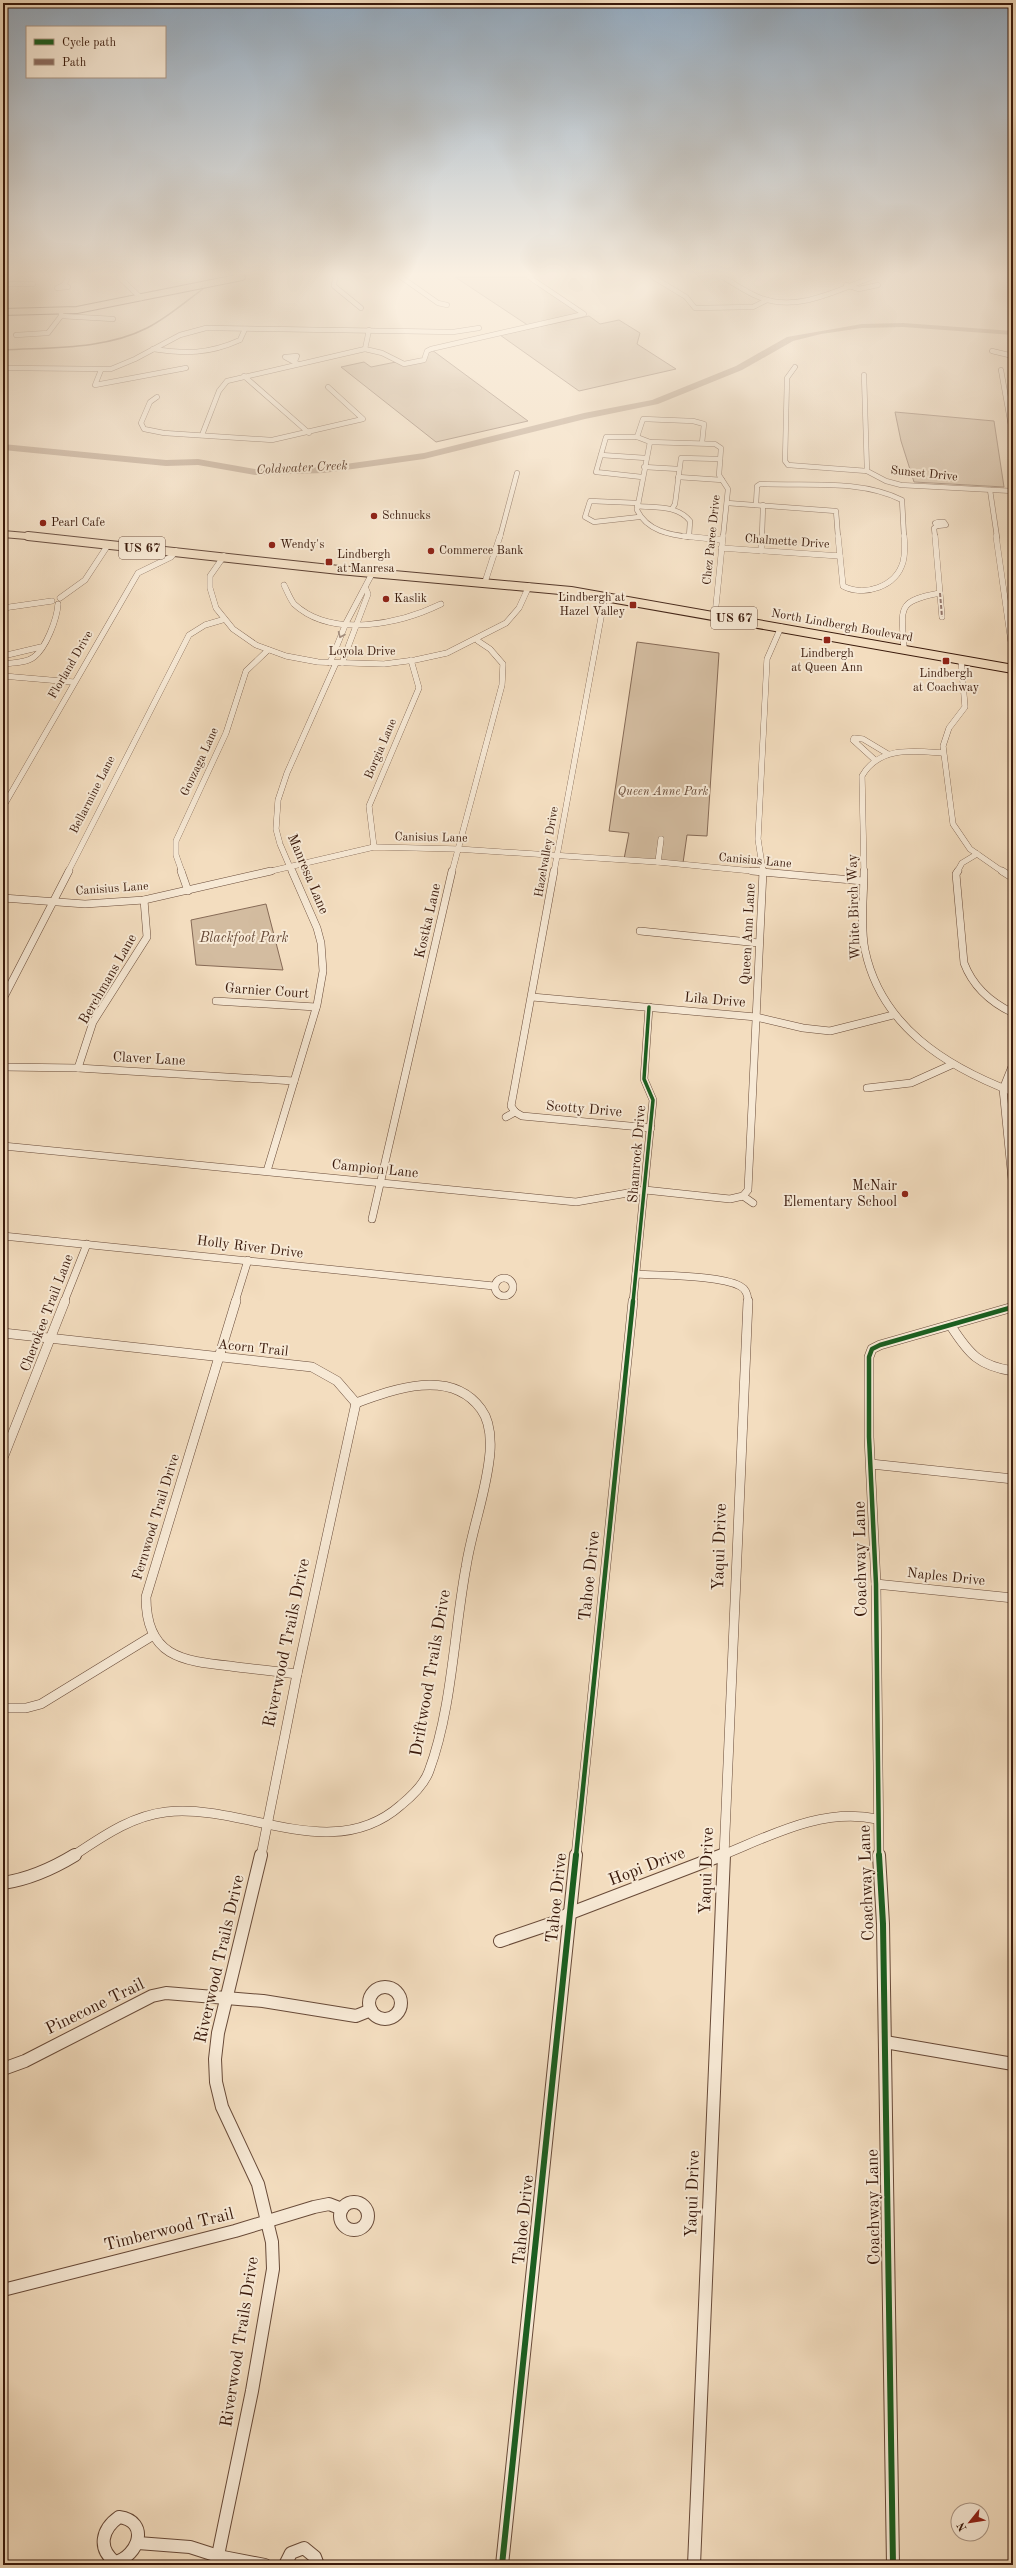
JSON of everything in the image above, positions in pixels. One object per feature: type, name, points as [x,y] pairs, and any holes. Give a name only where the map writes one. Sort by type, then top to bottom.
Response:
[{"type":"main road","name":"North Lindbergh Boulevard","points":[[3,534],[374,571],[437,580],[452,579],[529,586],[606,596],[1013,669]]},
{"type":"street","points":[[157,397],[150,402],[141,423],[144,429],[272,440],[309,433],[362,419],[362,416],[340,397]]},
{"type":"street","points":[[202,435],[217,397]]},
{"type":"street","points":[[268,397],[309,433]]},
{"type":"street","name":"Sunset Drive","points":[[787,397],[785,461],[788,465],[867,472],[886,481],[901,484],[1013,491]]},
{"type":"street","points":[[865,397],[867,472]]},
{"type":"street","points":[[1006,397],[1013,437]]},
{"type":"street","points":[[637,437],[643,419],[697,421],[704,424],[702,443],[650,442],[637,437],[606,437],[596,472],[642,478]]},
{"type":"street","points":[[639,517],[638,505],[644,467],[650,442]]},
{"type":"street","name":"Chez Paree Drive","points":[[702,443],[721,448],[719,475],[728,489],[715,615]]},
{"type":"street","points":[[601,455],[646,458]]},
{"type":"street","points":[[672,509],[681,458],[720,459]]},
{"type":"street","points":[[644,467],[679,469]]},
{"type":"street","points":[[485,582],[493,562],[516,473]]},
{"type":"street","points":[[678,478],[722,480]]},
{"type":"street","points":[[756,505],[757,486],[760,484],[875,490],[895,495],[902,500],[905,550],[903,564],[893,576],[880,587],[869,592],[848,590],[843,586],[840,556]]},
{"type":"street","points":[[990,490],[1013,656]]},
{"type":"street","points":[[689,537],[690,521],[684,514],[672,509],[590,501],[585,517],[594,522],[639,517],[659,531],[689,537],[722,540]]},
{"type":"street","name":"Chalmette Drive","points":[[721,548],[840,556],[836,511],[727,503]]},
{"type":"street","points":[[761,551],[762,506]]},
{"type":"street","points":[[937,526],[934,528],[942,617]]},
{"type":"street","points":[[3,608],[59,601],[85,580],[108,545]]},
{"type":"street","name":"Florland Drive","points":[[3,807],[73,682],[138,573],[171,557],[176,552]]},
{"type":"street","name":"Loyola Drive","points":[[224,556],[210,577],[211,599],[222,620],[241,636],[268,650],[299,658],[336,663],[411,660],[440,654],[478,641],[510,621],[525,601],[529,586]]},
{"type":"street","name":"Manresa Lane","points":[[336,663],[346,623],[361,593],[366,589],[374,571]]},
{"type":"street","points":[[284,585],[292,602],[302,610],[314,616],[346,623],[358,624],[390,622],[406,619],[430,611],[441,604]]},
{"type":"street","name":"Manresa Lane","points":[[266,1171],[316,1008],[322,977],[323,958],[318,926],[291,866],[277,830],[277,798],[283,778],[303,739],[336,663],[358,624],[368,594],[366,589]]},
{"type":"street","points":[[904,649],[902,614],[905,605],[917,597],[940,593]]},
{"type":"street","name":"Hazelvalley Drive","points":[[515,1112],[511,1106],[606,596]]},
{"type":"street","points":[[3,664],[33,658],[57,619],[59,601]]},
{"type":"street","name":"Bellarmine Lane","points":[[3,999],[51,902],[189,635],[205,625],[222,620]]},
{"type":"street","name":"Queen Ann Lane","points":[[743,1196],[748,1190],[763,862],[758,839],[767,659],[771,646],[781,627]]},
{"type":"street","name":"Kostka Lane","points":[[372,1219],[379,1183],[457,849],[502,685],[503,664],[490,649],[478,641]]},
{"type":"street","points":[[3,656],[41,647]]},
{"type":"street","name":"Gonzaga Lane","points":[[188,891],[176,855],[176,841],[226,733],[246,671],[268,650]]},
{"type":"street","points":[[960,659],[965,707],[948,728],[943,753],[953,824],[956,833],[977,854],[1013,878]]},
{"type":"street","name":"Borgia Lane","points":[[374,847],[369,806],[419,688],[411,660]]},
{"type":"street","points":[[3,676],[73,682]]},
{"type":"street","points":[[875,760],[853,740],[854,738],[863,739],[888,754]]},
{"type":"street","name":"White Birch Way","points":[[943,753],[908,752],[888,754],[875,760],[865,769],[862,776],[865,948],[868,965],[874,983],[893,1016],[927,1047],[951,1065],[1013,1092]]},
{"type":"street","points":[[658,862],[661,839]]},
{"type":"street","name":"Canisius Lane","points":[[3,898],[86,904],[144,900],[374,847],[457,849],[658,862],[863,882]]},
{"type":"street","points":[[977,854],[962,863],[956,874],[964,963],[967,974],[985,995],[1013,1013]]},
{"type":"street","name":"Berchmans Lane","points":[[78,1068],[93,1022],[147,937],[144,900]]},
{"type":"street","points":[[640,931],[759,943]]},
{"type":"street","name":"Lila Drive","points":[[532,997],[756,1016],[803,1028],[830,1031],[893,1016]]},
{"type":"street","name":"Garnier Court","points":[[216,1001],[316,1008]]},
{"type":"street","name":"Shamrock Drive","points":[[641,1234],[653,1100],[644,1079],[649,1007]]},
{"type":"street","points":[[1013,1064],[1003,1088],[1013,1190]]},
{"type":"street","points":[[867,1088],[903,1086],[926,1078],[951,1065]]},
{"type":"street","name":"Claver Lane","points":[[3,1067],[78,1068],[294,1081]]},
{"type":"street","points":[[506,1117],[515,1112]]},
{"type":"street","name":"Scotty Drive","points":[[515,1112],[522,1116],[651,1128]]},
{"type":"street","name":"Campion Lane","points":[[3,1146],[576,1202],[645,1190],[730,1199],[743,1196]]},
{"type":"street","points":[[743,1196],[753,1203]]},
{"type":"street","name":"Tahoe Drive","points":[[502,2565],[568,1914],[641,1234]]},
{"type":"street","name":"Holly River Drive","points":[[3,1236],[494,1286]]},
{"type":"street","name":"Cherokee Trail Lane","points":[[3,1458],[32,1390],[49,1338],[87,1244]]},
{"type":"street","name":"Fernwood Trail Drive","points":[[152,1636],[145,1612],[146,1598],[248,1260]]},
{"type":"street","name":"Yaqui Drive","points":[[636,1274],[731,1282],[745,1290],[748,1299],[694,2565]]},
{"type":"street","name":"Coachway Lane","points":[[893,2565],[882,1875],[877,1819],[876,1584],[868,1383],[869,1357],[872,1349],[904,1337],[951,1326],[1013,1307]]},
{"type":"street","points":[[951,1326],[970,1355],[977,1361],[994,1368],[1013,1371]]},
{"type":"street","name":"Acorn Trail","points":[[3,1332],[219,1358],[312,1367],[337,1380],[356,1403]]},
{"type":"street","name":"Driftwood Trails Drive","points":[[3,1883],[13,1883],[35,1876],[108,1833],[144,1816],[167,1812],[191,1812],[268,1825],[333,1832],[372,1823],[388,1816],[402,1805],[427,1776],[441,1726],[469,1548],[490,1446],[488,1424],[479,1406],[463,1394],[443,1386],[429,1384],[392,1390],[356,1403]]},
{"type":"street","name":"Riverwood Trails Drive","points":[[217,2561],[252,2391],[273,2269],[272,2242],[258,2184],[222,2107],[216,2082],[215,2059],[226,1998],[268,1825],[297,1674],[356,1403]]},
{"type":"street","points":[[871,1464],[1013,1479]]},
{"type":"street","name":"Naples Drive","points":[[876,1584],[1013,1598]]},
{"type":"street","points":[[3,1708],[26,1708],[41,1704],[152,1636],[158,1644],[179,1658],[191,1662],[297,1674]]},
{"type":"street","name":"Hopi Drive","points":[[500,1941],[556,1922],[568,1914],[815,1819],[838,1815],[859,1815],[877,1819]]},
{"type":"street","name":"Pinecone Trail","points":[[3,2069],[25,2061],[152,1996],[166,1993],[263,2001],[356,2016],[371,2010]]},
{"type":"street","points":[[885,2042],[1013,2064]]},
{"type":"street","name":"Timberwood Trail","points":[[3,2290],[329,2204],[342,2209]]},
{"type":"street","points":[[138,2543],[190,2548],[217,2561],[265,2565]]},
{"type":"street","points":[[284,2565],[291,2553],[304,2548],[315,2557],[318,2565]]},
{"type":"green space","points":[[379,397],[495,397],[528,421],[436,442]]},
{"type":"green space","points":[[895,412],[994,421],[1004,487],[914,482],[901,441]]},
{"type":"green space","name":"Queen Anne Park","points":[[637,642],[719,653],[707,836],[687,835],[683,863],[624,859],[629,833],[609,831]]},
{"type":"green space","name":"Blackfoot Park","points":[[266,904],[283,970],[196,965],[191,920]]},
{"type":"waterway","name":"Coldwater Creek","points":[[3,447],[166,463],[198,462],[255,472],[324,470],[424,456],[546,427],[584,416],[608,413],[655,402],[668,397]]},
{"type":"marked path","points":[[940,593],[942,617]]},
{"type":"cycle path","points":[[502,2565],[651,1128],[653,1100],[644,1079],[649,1007]]},
{"type":"cycle path","points":[[893,2565],[883,2003],[883,1924],[877,1819],[876,1584],[869,1437],[869,1357],[872,1349],[880,1345],[1013,1307]]},
{"type":"place","name":"Schnucks","points":[[374,516]]},
{"type":"place","name":"Pearl Cafe","points":[[43,523]]},
{"type":"place","name":"Wendy's","points":[[272,545]]},
{"type":"place","name":"Commerce Bank","points":[[431,551]]},
{"type":"place","name":"Lindbergh at Manresa","points":[[329,562]]},
{"type":"place","name":"Kaslik","points":[[386,599]]},
{"type":"place","name":"Lindbergh at Hazel Valley","points":[[633,605]]},
{"type":"place","name":"Lindbergh at Queen Ann","points":[[827,640]]},
{"type":"place","name":"Lindbergh at Coachway","points":[[946,661]]},
{"type":"place","name":"McNair Elementary School","points":[[905,1194]]}]
